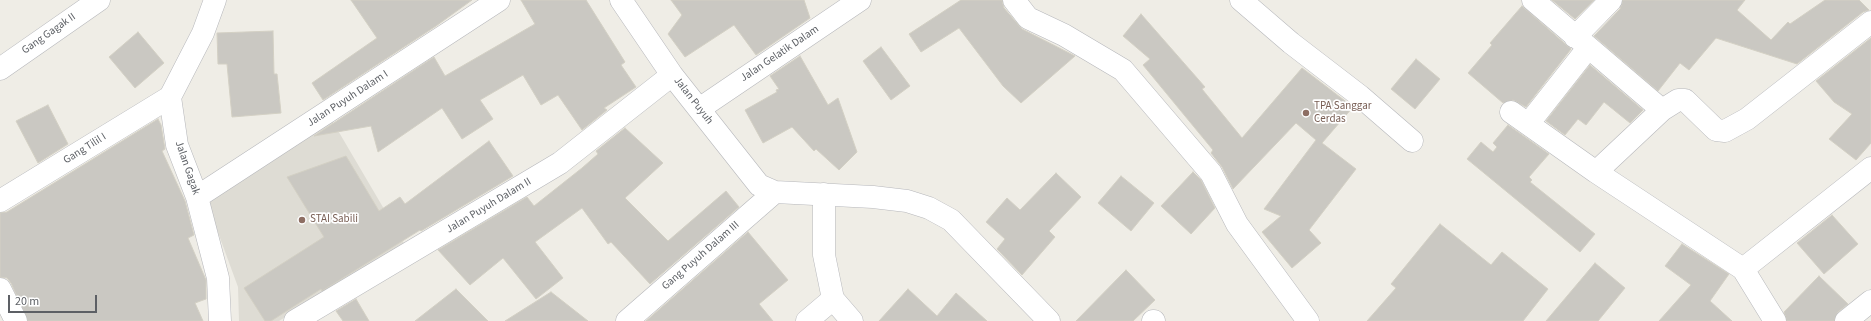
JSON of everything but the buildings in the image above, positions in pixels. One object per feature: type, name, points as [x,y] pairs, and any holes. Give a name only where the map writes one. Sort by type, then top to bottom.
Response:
[{"type":"street","name":"Gang Gagak II","points":[[0,69],[99,0]]},
{"type":"street","points":[[170,97],[203,33],[215,0]]},
{"type":"street","name":"Jalan Puyuh Dalam I","points":[[197,197],[499,0]]},
{"type":"street","name":"Jalan Puyuh","points":[[620,0],[672,74],[759,185],[774,192]]},
{"type":"street","name":"Jalan Gelatik Dalam","points":[[699,108],[860,0]]},
{"type":"street","points":[[1014,0],[1028,18],[1064,35],[1123,70],[1211,173],[1237,224],[1308,321]]},
{"type":"street","points":[[1241,0],[1291,43],[1360,96],[1412,141]]},
{"type":"street","points":[[1533,0],[1581,43],[1662,110]]},
{"type":"street","points":[[1529,123],[1611,0]]},
{"type":"street","points":[[1596,172],[1662,110],[1678,100],[1685,100],[1716,130],[1725,131],[1747,120],[1871,22]]},
{"type":"street","name":"Jalan Puyuh Dalam II","points":[[295,321],[560,163],[672,74]]},
{"type":"street","name":"Jalan Gagak","points":[[170,97],[177,145],[197,197],[218,278],[220,321]]},
{"type":"street","name":"Gang Tilil I","points":[[0,201],[170,97]]},
{"type":"street","points":[[1511,112],[1529,123],[1596,172],[1743,269],[1776,321]]},
{"type":"street","points":[[1743,269],[1871,168]]},
{"type":"street","points":[[774,192],[824,194],[907,201],[929,208],[951,220],[1049,321]]},
{"type":"street","name":"Gang Puyuh Dalam III","points":[[627,321],[774,192]]},
{"type":"street","points":[[824,194],[824,255],[833,300],[852,321]]},
{"type":"street","points":[[0,289],[16,321]]},
{"type":"street","points":[[807,321],[833,300]]},
{"type":"street","points":[[1846,321],[1871,301]]},
{"type":"shaded area","name":"STAI Sabili","points":[[330,117],[404,243],[279,321],[239,321],[238,287],[205,197]]},
{"type":"place","name":"TPA Sanggar Cerdas","points":[[1306,113]]},
{"type":"place","name":"STAI Sabili","points":[[302,220]]}]
